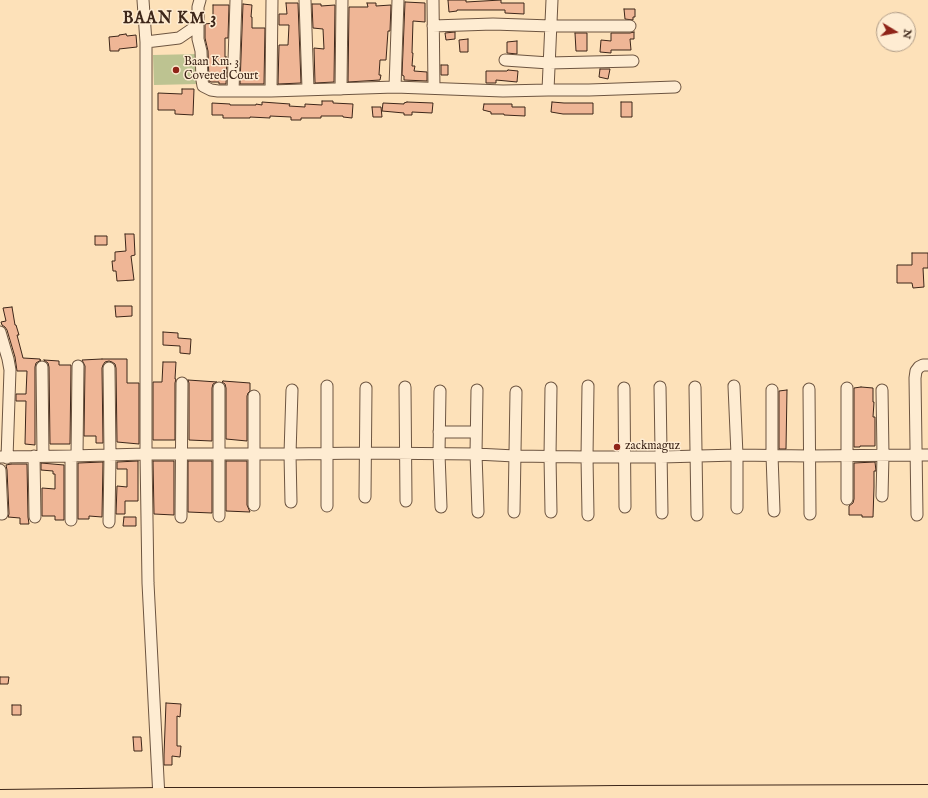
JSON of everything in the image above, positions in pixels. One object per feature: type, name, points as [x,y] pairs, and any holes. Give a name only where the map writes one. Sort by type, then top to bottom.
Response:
[{"type":"main road","points":[[0,797],[419,796],[634,793],[928,792]]},
{"type":"street","points":[[143,0],[146,42],[146,454],[148,584],[159,796]]},
{"type":"street","points":[[200,0],[198,7],[198,39],[200,46],[202,80],[204,86],[218,91],[395,87],[503,91],[675,88]]},
{"type":"street","points":[[233,91],[236,0]]},
{"type":"street","points":[[271,91],[272,0]]},
{"type":"street","points":[[305,0],[308,89]]},
{"type":"street","points":[[341,89],[342,0]]},
{"type":"street","points":[[395,87],[398,0]]},
{"type":"street","points":[[433,0],[434,88]]},
{"type":"street","points":[[548,90],[552,0]]},
{"type":"street","points":[[433,26],[492,24],[630,26]]},
{"type":"street","points":[[146,42],[179,38],[198,25]]},
{"type":"street","points":[[179,38],[200,46]]},
{"type":"street","points":[[505,60],[549,63],[632,61]]},
{"type":"street","points":[[0,332],[10,370],[4,457],[146,454],[219,455],[365,453],[587,457],[928,455]]},
{"type":"street","points":[[917,515],[915,378],[916,371],[919,367],[928,365]]},
{"type":"street","points":[[71,520],[78,366]]},
{"type":"street","points":[[35,517],[42,367]]},
{"type":"street","points":[[109,368],[109,522]]},
{"type":"street","points":[[181,517],[182,383]]},
{"type":"street","points":[[327,386],[327,506]]},
{"type":"street","points":[[588,386],[588,515]]},
{"type":"street","points":[[734,386],[737,455],[737,508]]},
{"type":"street","points":[[405,387],[406,501]]},
{"type":"street","points":[[660,387],[662,514]]},
{"type":"street","points":[[695,387],[697,515]]},
{"type":"street","points":[[219,388],[219,516]]},
{"type":"street","points":[[365,497],[366,388]]},
{"type":"street","points":[[551,388],[551,512]]},
{"type":"street","points":[[624,388],[625,507]]},
{"type":"street","points":[[847,388],[847,499]]},
{"type":"street","points":[[810,389],[810,514]]},
{"type":"street","points":[[291,502],[290,454],[292,390]]},
{"type":"street","points":[[477,390],[476,454],[478,512]]},
{"type":"street","points":[[772,390],[774,511]]},
{"type":"street","points":[[882,390],[882,496]]},
{"type":"street","points":[[440,391],[439,454],[441,507]]},
{"type":"street","points":[[514,512],[516,392]]},
{"type":"street","points":[[254,396],[254,505]]},
{"type":"street","points":[[439,432],[476,432]]},
{"type":"street","points":[[0,470],[2,514]]},
{"type":"green space","name":"Baan Km. 3 Covered Court","points":[[198,54],[198,84],[154,85],[153,55]]},
{"type":"building","points":[[448,0],[466,0],[466,2],[501,0],[501,3],[524,3],[524,14],[505,13],[505,10],[457,10],[449,12]]},
{"type":"building","points":[[405,2],[425,3],[425,22],[413,21],[412,66],[415,66],[414,71],[427,72],[427,81],[404,80],[404,76],[402,75]]},
{"type":"building","points":[[286,3],[298,3],[301,83],[278,84],[279,45],[288,45],[289,25],[279,25],[279,14],[287,14]]},
{"type":"building","points":[[367,3],[376,3],[376,6],[391,5],[390,31],[388,31],[386,60],[380,60],[380,80],[348,82],[349,7],[368,7]]},
{"type":"building","points":[[243,4],[252,5],[252,28],[265,28],[264,84],[240,84]]},
{"type":"building","points":[[312,4],[321,4],[321,6],[335,5],[334,82],[315,83],[314,48],[324,49],[323,29],[313,28]]},
{"type":"building","points":[[213,5],[229,5],[228,38],[225,38],[225,57],[227,57],[226,84],[219,84],[219,82],[209,81],[205,24],[213,23]]},
{"type":"building","points":[[624,9],[635,9],[635,17],[633,17],[633,20],[625,19]]},
{"type":"building","points":[[455,32],[455,39],[446,40],[445,33]]},
{"type":"building","points":[[634,32],[634,39],[630,39],[631,50],[611,50],[611,53],[600,52],[601,40],[611,41],[611,33]]},
{"type":"building","points":[[575,33],[587,33],[587,51],[576,51]]},
{"type":"building","points":[[126,34],[127,36],[136,35],[137,47],[119,49],[119,51],[110,51],[109,37]]},
{"type":"building","points":[[468,39],[468,52],[460,52],[459,40]]},
{"type":"building","points":[[517,41],[517,54],[507,53],[507,42]]},
{"type":"building","points":[[441,65],[448,65],[448,75],[441,75]]},
{"type":"building","points":[[600,69],[610,69],[608,79],[599,77]]},
{"type":"building","points":[[486,71],[518,71],[517,82],[496,80],[496,83],[486,83]]},
{"type":"building","points":[[182,89],[194,89],[193,115],[175,114],[175,110],[158,110],[158,93],[182,94]]},
{"type":"building","points":[[322,101],[353,104],[352,118],[343,116],[321,116],[321,118],[301,118],[301,120],[291,120],[291,117],[270,116],[270,118],[223,118],[223,115],[212,115],[212,103],[230,105],[262,105],[262,102],[290,104],[289,106],[305,107],[305,104],[322,105]]},
{"type":"building","points":[[407,102],[433,103],[432,113],[412,112],[412,115],[404,115],[404,113],[382,111],[383,103],[404,104]]},
{"type":"building","points":[[552,102],[593,103],[593,114],[563,114],[551,112]]},
{"type":"building","points":[[621,102],[632,102],[632,117],[621,117]]},
{"type":"building","points":[[484,104],[512,104],[512,107],[525,107],[525,116],[491,114],[491,112],[483,110]]},
{"type":"building","points":[[372,107],[381,107],[382,117],[373,117]]},
{"type":"building","points":[[125,234],[134,234],[135,255],[131,256],[134,280],[117,281],[116,271],[113,271],[112,261],[115,261],[115,252],[126,251]]},
{"type":"building","points":[[95,236],[107,236],[107,245],[95,245]]},
{"type":"building","points":[[912,253],[928,253],[928,268],[923,268],[924,287],[913,288],[912,283],[897,283],[897,265],[912,265]]},
{"type":"building","points":[[115,306],[132,306],[132,316],[116,317]]},
{"type":"building","points":[[12,307],[23,358],[41,360],[36,363],[35,367],[35,445],[25,444],[26,401],[16,401],[16,394],[26,394],[27,371],[17,371],[15,357],[7,330],[1,322],[6,321],[3,308]]},
{"type":"building","points":[[163,332],[178,333],[178,338],[191,339],[190,354],[180,353],[180,346],[163,345]]},
{"type":"building","points":[[127,359],[127,383],[139,383],[139,444],[117,442],[116,368],[115,364],[109,361],[105,362],[102,368],[103,443],[96,443],[96,436],[84,436],[85,366],[82,360]]},
{"type":"building","points":[[44,360],[59,361],[59,365],[71,365],[70,444],[50,444],[49,367],[48,363]]},
{"type":"building","points":[[163,362],[176,362],[175,440],[153,440],[153,382],[162,382]]},
{"type":"building","points":[[188,380],[217,382],[213,384],[212,388],[212,441],[189,440]]},
{"type":"building","points":[[222,382],[250,383],[250,391],[247,396],[247,441],[226,439],[226,388],[225,384]]},
{"type":"building","points":[[854,388],[873,388],[875,446],[854,447]]},
{"type":"building","points":[[787,390],[786,449],[779,449],[779,391]]},
{"type":"building","points":[[138,461],[138,501],[125,501],[125,514],[116,514],[117,486],[127,487],[127,469],[117,469],[117,462]]},
{"type":"building","points":[[153,461],[174,461],[174,515],[154,514]]},
{"type":"building","points":[[188,461],[212,461],[212,513],[188,512]]},
{"type":"building","points":[[226,461],[247,461],[247,505],[250,512],[226,511]]},
{"type":"building","points":[[103,462],[102,517],[89,516],[89,519],[78,519],[78,463]]},
{"type":"building","points":[[875,462],[876,471],[874,471],[873,517],[849,515],[849,506],[853,503],[854,499],[854,463]]},
{"type":"building","points":[[41,463],[64,465],[64,520],[55,520],[55,516],[42,516],[42,488],[55,489],[55,474],[53,474],[53,471],[41,470]]},
{"type":"building","points":[[27,464],[29,524],[20,524],[20,518],[8,517],[6,465]]},
{"type":"building","points":[[124,517],[136,517],[136,526],[123,526]]},
{"type":"building","points":[[0,677],[9,677],[8,684],[0,684]]},
{"type":"building","points":[[166,703],[181,704],[180,717],[177,716],[177,746],[181,746],[180,757],[172,756],[172,765],[164,765]]},
{"type":"building","points":[[12,705],[21,705],[21,715],[12,715]]},
{"type":"building","points":[[133,737],[141,737],[142,751],[134,751]]},
{"type":"place","name":"Baan Km. 3 Covered Court","points":[[176,70]]},
{"type":"place","name":"zackmaguz","points":[[617,447]]},
{"type":"district","name":"BAAN KM 3","points":[[170,20]]}]
